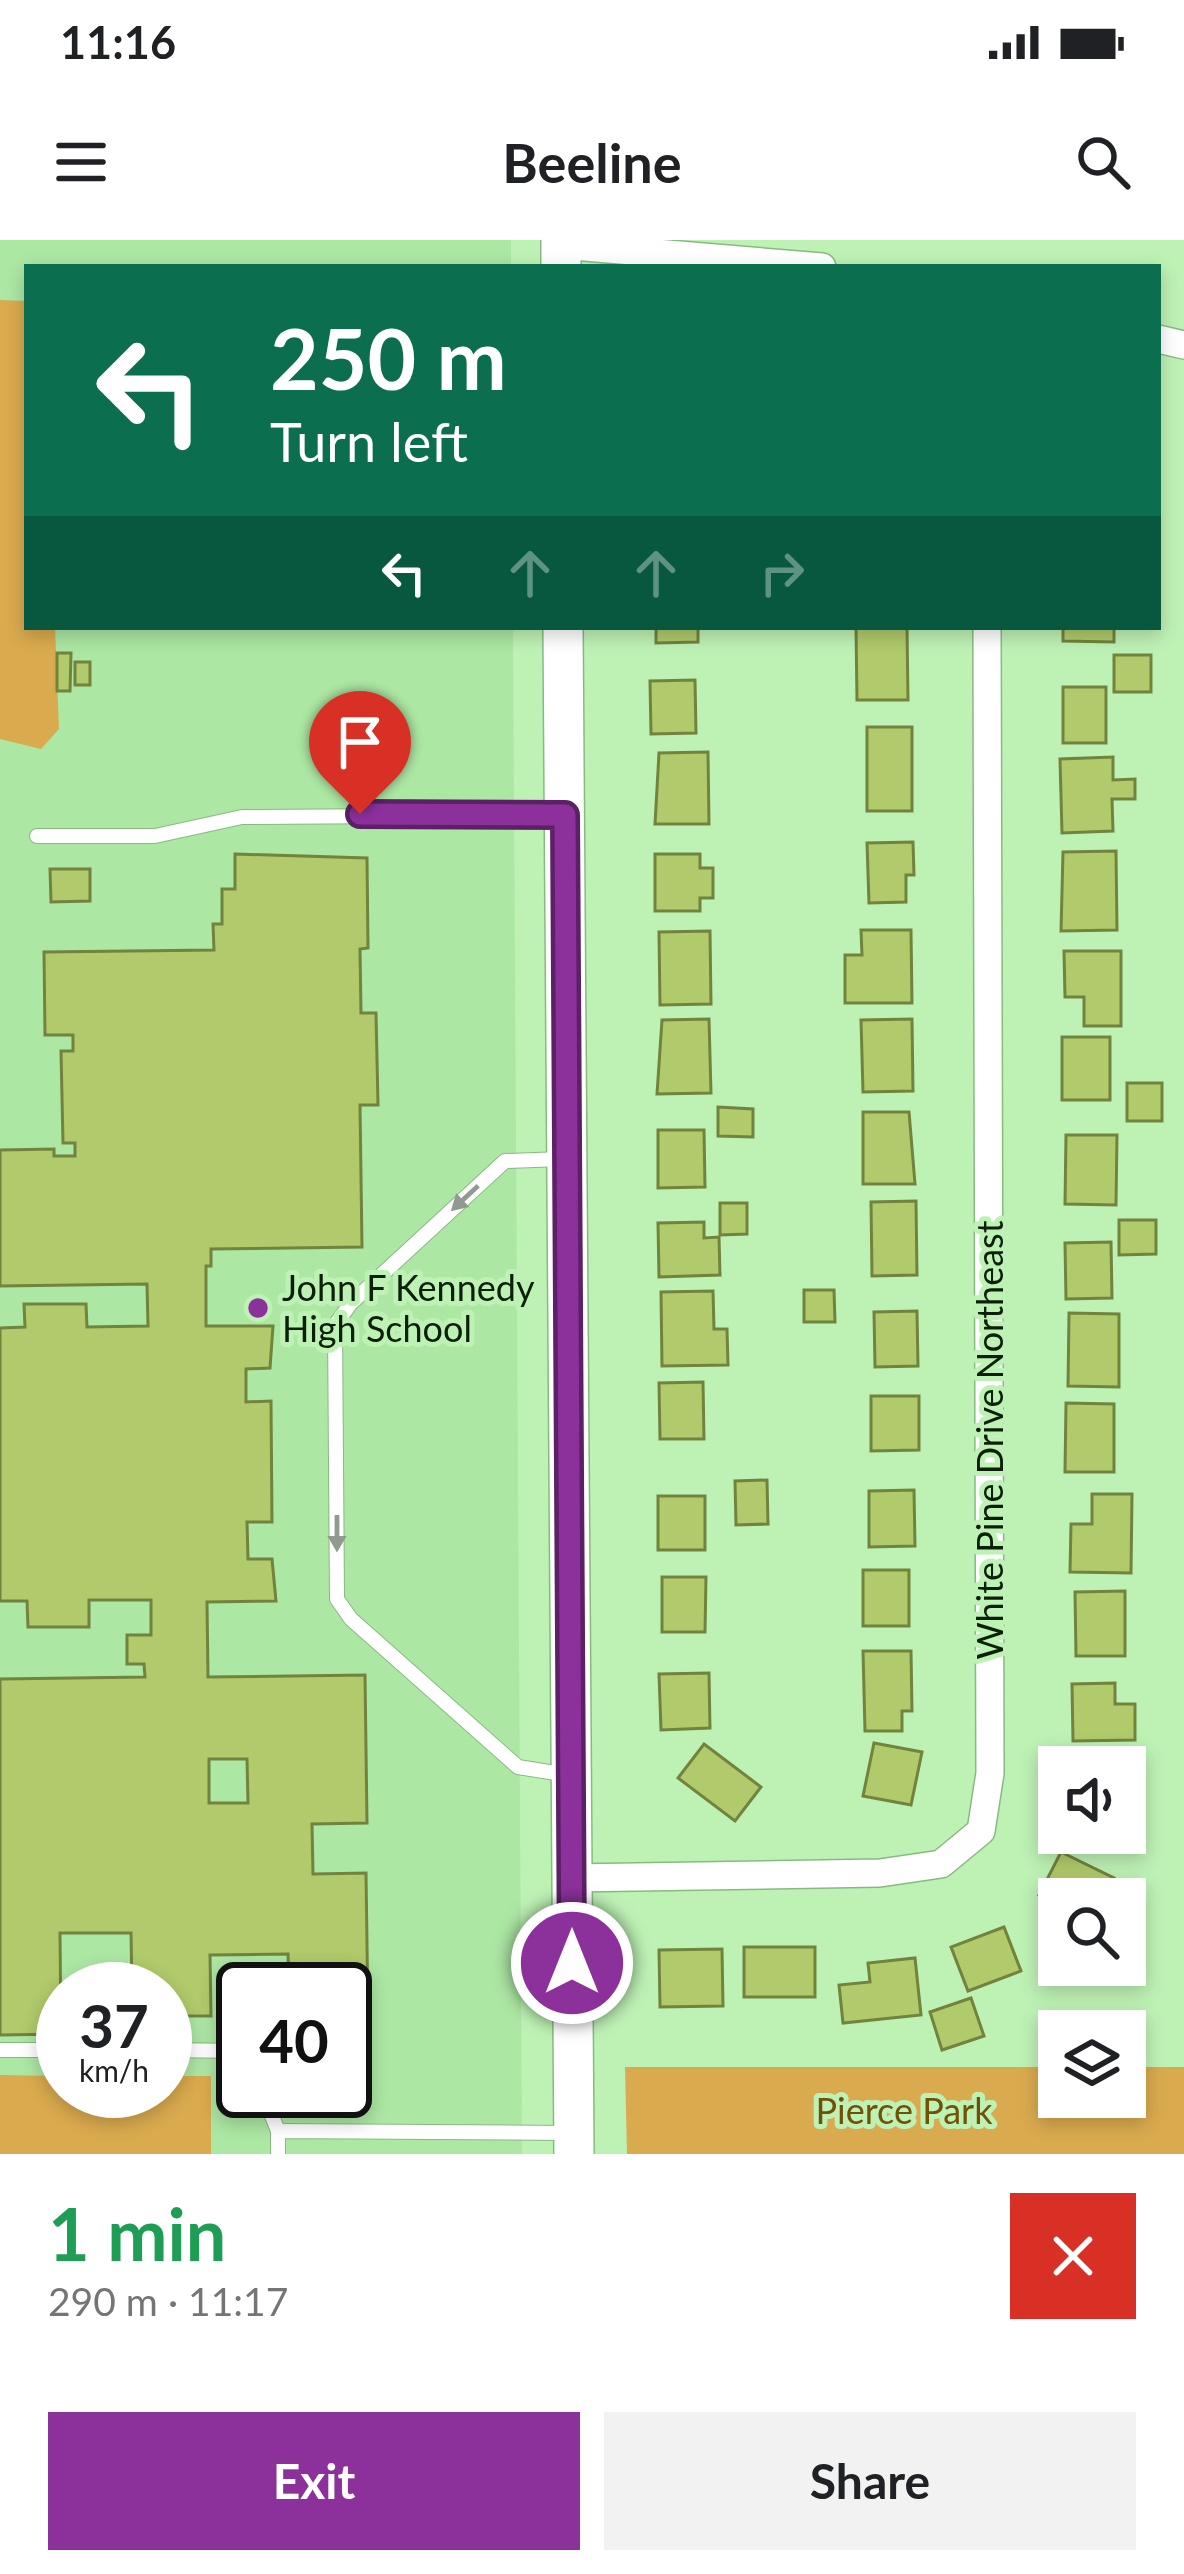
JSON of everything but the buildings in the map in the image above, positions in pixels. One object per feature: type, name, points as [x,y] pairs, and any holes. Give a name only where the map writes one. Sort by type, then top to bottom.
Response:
[{"type":"street","points":[[561,251],[773,264]]},
{"type":"street","points":[[563,630],[574,2144]]},
{"type":"street","name":"White Pine Drive Northeast","points":[[572,1878],[880,1873],[940,1864],[980,1831],[990,1773],[987,630]]},
{"type":"lane","points":[[37,836],[155,836],[242,817],[565,815]]},
{"type":"lane","points":[[567,1159],[506,1160],[351,1304],[335,1325],[337,1599],[351,1619],[518,1767],[573,1776]]},
{"type":"lane","points":[[0,2050],[36,2050]]},
{"type":"lane","points":[[273,2118],[278,2154]]},
{"type":"lane","points":[[278,2132],[574,2144]]},
{"type":"shaded area","name":"John F Kennedy High School","points":[[0,240],[511,240],[511,264],[24,264],[24,630],[513,630],[522,2154],[0,2154]]},
{"type":"green space","points":[[0,300],[24,301],[24,630],[55,630],[59,729],[41,749],[0,739]]},
{"type":"green space","name":"Pierce Park","points":[[625,2067],[1038,2067],[1038,2118],[1146,2118],[1146,2067],[1184,2067],[1184,2154],[627,2154]]},
{"type":"green space","points":[[0,2075],[36,2076],[36,2118],[192,2118],[192,2076],[211,2076],[211,2154],[0,2154]]},
{"type":"place","name":"John F Kennedy High School","points":[[258,1308]]},
{"type":"route","points":[[360,814],[565,815],[572,1963]]}]
